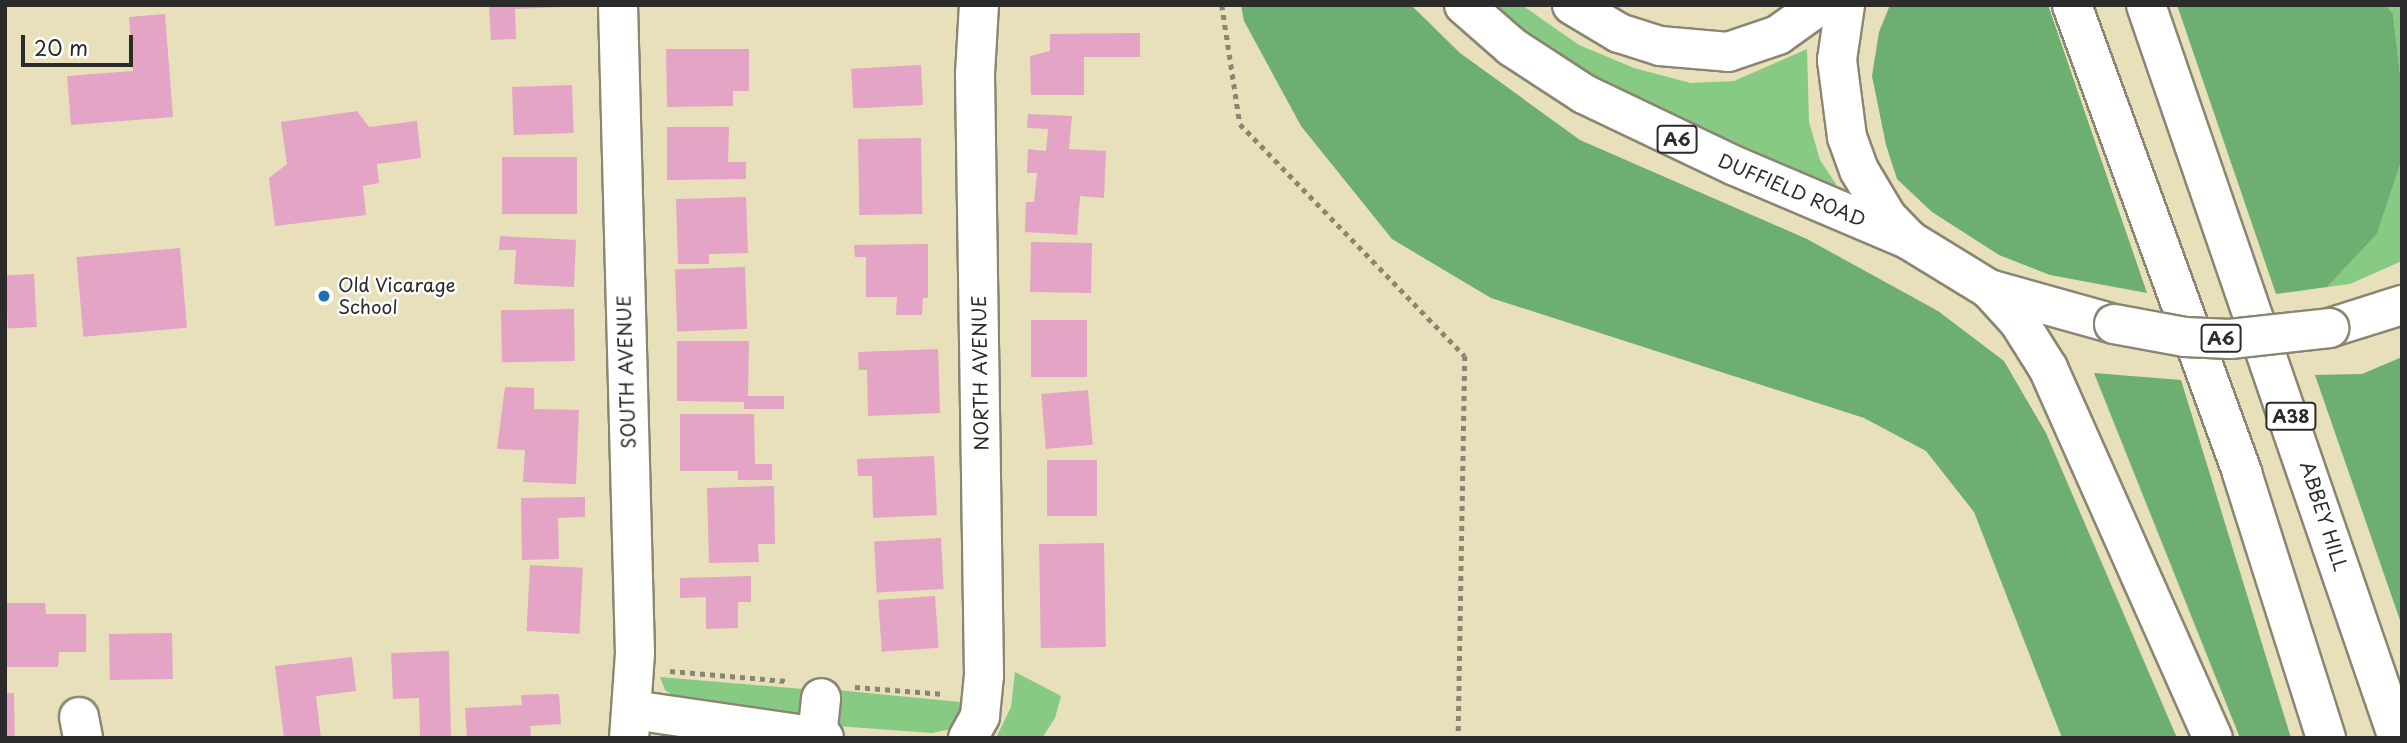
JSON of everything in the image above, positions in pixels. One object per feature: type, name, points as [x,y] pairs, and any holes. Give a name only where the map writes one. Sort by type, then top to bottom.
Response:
[{"type":"main road","name":"SOUTH AVENUE","points":[[618,5],[631,724]]},
{"type":"main road","name":"NORTH AVENUE","points":[[968,738],[980,716],[984,676],[975,74],[979,5]]},
{"type":"main road","name":"DUFFIELD ROAD","points":[[1464,5],[1512,47],[1595,100],[1735,166],[1909,240]]},
{"type":"main road","points":[[1572,5],[1619,33],[1660,46],[1728,52],[1779,34],[1820,5]]},
{"type":"main road","name":"A6","points":[[1845,5],[1837,60],[1847,137],[1871,193],[1909,240],[1989,289],[2114,324],[2185,337],[2230,339],[2329,328],[2402,305]]},
{"type":"main road","points":[[2072,5],[2242,473],[2326,738]]},
{"type":"main road","name":"ABBEY HILL","points":[[2147,5],[2181,96],[2398,738]]},
{"type":"main road","points":[[1989,289],[2019,322],[2048,368],[2213,738]]},
{"type":"main road","points":[[817,737],[821,698]]},
{"type":"main road","points":[[631,724],[824,738]]},
{"type":"path","points":[[1222,5],[1240,124],[1465,355],[1458,738]]},
{"type":"green space","points":[[1241,5],[1411,5],[1460,53],[1580,140],[1807,239],[1938,311],[2004,361],[2046,433],[2177,738],[2062,738],[1974,512],[1926,451],[1864,418],[1491,298],[1392,239],[1301,126],[1244,21]]},
{"type":"green space","points":[[1491,5],[1522,5],[1579,45],[1634,68],[1691,83],[1734,81],[1807,49],[1809,122],[1820,160],[1836,184],[1831,191],[1569,68]]},
{"type":"green space","points":[[1890,5],[2048,5],[2147,293],[2050,275],[1999,255],[1932,212],[1897,179],[1886,145],[1872,76],[1879,32]]},
{"type":"green space","points":[[2177,5],[2386,5],[2393,14],[2402,91],[2402,159],[2377,234],[2327,287],[2276,294]]},
{"type":"green space","points":[[2386,5],[2402,5],[2402,91],[2393,14]]},
{"type":"green space","points":[[2402,159],[2402,261],[2350,284],[2327,287],[2377,234]]},
{"type":"green space","points":[[2402,357],[2402,626],[2315,375],[2362,374]]},
{"type":"green space","points":[[2094,373],[2181,380],[2291,738],[2240,738]]},
{"type":"green space","points":[[1015,672],[1061,696],[1055,718],[1042,738],[996,738],[1011,707]]},
{"type":"green space","points":[[660,677],[815,690],[814,723],[679,700],[665,690]]},
{"type":"green space","points":[[827,689],[970,703],[951,729],[932,733],[823,725]]},
{"type":"building","points":[[489,5],[561,7],[515,9],[516,39],[491,40]]},
{"type":"building","points":[[165,14],[173,117],[71,125],[67,76],[133,71],[129,17]]},
{"type":"building","points":[[1140,33],[1140,57],[1084,57],[1084,95],[1031,95],[1030,56],[1050,51],[1050,34]]},
{"type":"building","points":[[666,49],[749,49],[749,91],[733,91],[733,106],[667,107]]},
{"type":"building","points":[[921,65],[923,105],[853,109],[851,69]]},
{"type":"building","points":[[572,85],[574,133],[514,135],[512,87]]},
{"type":"building","name":"Old Vicarage School","points":[[357,111],[369,127],[417,121],[421,158],[377,164],[379,183],[363,186],[366,215],[275,226],[269,178],[287,164],[281,122]]},
{"type":"building","points":[[1028,114],[1072,116],[1069,149],[1106,151],[1104,198],[1080,196],[1077,235],[1025,232],[1026,202],[1034,202],[1037,173],[1027,173],[1028,149],[1046,151],[1048,129],[1027,128]]},
{"type":"building","points":[[667,127],[729,127],[728,162],[746,162],[746,179],[667,180]]},
{"type":"building","points":[[921,138],[922,214],[859,215],[858,139]]},
{"type":"building","points":[[502,157],[577,157],[577,214],[502,214]]},
{"type":"building","points":[[746,197],[748,253],[709,254],[709,264],[678,264],[676,199]]},
{"type":"building","points":[[500,236],[576,240],[574,287],[514,284],[516,250],[499,250]]},
{"type":"building","points":[[1031,242],[1092,243],[1091,293],[1030,292]]},
{"type":"building","points":[[928,244],[928,298],[923,298],[922,315],[896,315],[897,297],[866,297],[866,257],[855,257],[854,245]]},
{"type":"building","points":[[180,248],[187,328],[83,337],[76,257]]},
{"type":"building","points":[[745,267],[747,329],[677,331],[675,269]]},
{"type":"building","points":[[34,274],[37,327],[8,328],[5,276]]},
{"type":"building","points":[[574,309],[575,361],[502,362],[501,310]]},
{"type":"building","points":[[1031,320],[1087,320],[1087,377],[1031,377]]},
{"type":"building","points":[[677,341],[749,341],[748,396],[784,396],[784,409],[744,409],[744,402],[677,401]]},
{"type":"building","points":[[938,349],[940,413],[868,416],[867,370],[859,370],[858,352]]},
{"type":"building","points":[[505,387],[534,388],[534,409],[579,410],[576,484],[523,482],[525,450],[497,449]]},
{"type":"building","points":[[1088,390],[1093,445],[1046,449],[1041,394]]},
{"type":"building","points":[[680,414],[754,414],[755,464],[772,464],[772,480],[738,480],[738,471],[680,471]]},
{"type":"building","points":[[934,456],[937,515],[873,518],[872,476],[858,476],[857,459]]},
{"type":"building","points":[[1047,460],[1097,460],[1097,516],[1047,516]]},
{"type":"building","points":[[774,486],[775,544],[758,544],[759,562],[709,563],[707,488]]},
{"type":"building","points":[[585,497],[585,517],[558,518],[559,559],[522,560],[521,498]]},
{"type":"building","points":[[941,538],[944,589],[877,592],[874,542]]},
{"type":"building","points":[[1104,543],[1106,647],[1041,648],[1039,544]]},
{"type":"building","points":[[530,565],[583,568],[579,634],[527,631]]},
{"type":"building","points":[[751,576],[751,602],[738,602],[738,628],[706,629],[706,597],[680,598],[680,578]]},
{"type":"building","points":[[935,596],[939,648],[882,652],[878,600]]},
{"type":"building","points":[[5,603],[45,603],[46,614],[86,614],[86,652],[59,652],[58,667],[5,667]]},
{"type":"building","points":[[172,633],[173,679],[110,680],[109,634]]},
{"type":"building","points":[[449,651],[451,738],[420,738],[419,698],[393,699],[391,653]]},
{"type":"building","points":[[352,657],[356,691],[316,696],[321,738],[284,738],[275,666]]},
{"type":"building","points":[[5,693],[14,693],[15,738],[6,738]]},
{"type":"building","points":[[559,694],[561,724],[530,726],[531,738],[467,738],[465,708],[522,705],[521,695]]},
{"type":"place","name":"Old Vicarage School","points":[[324,296]]}]
